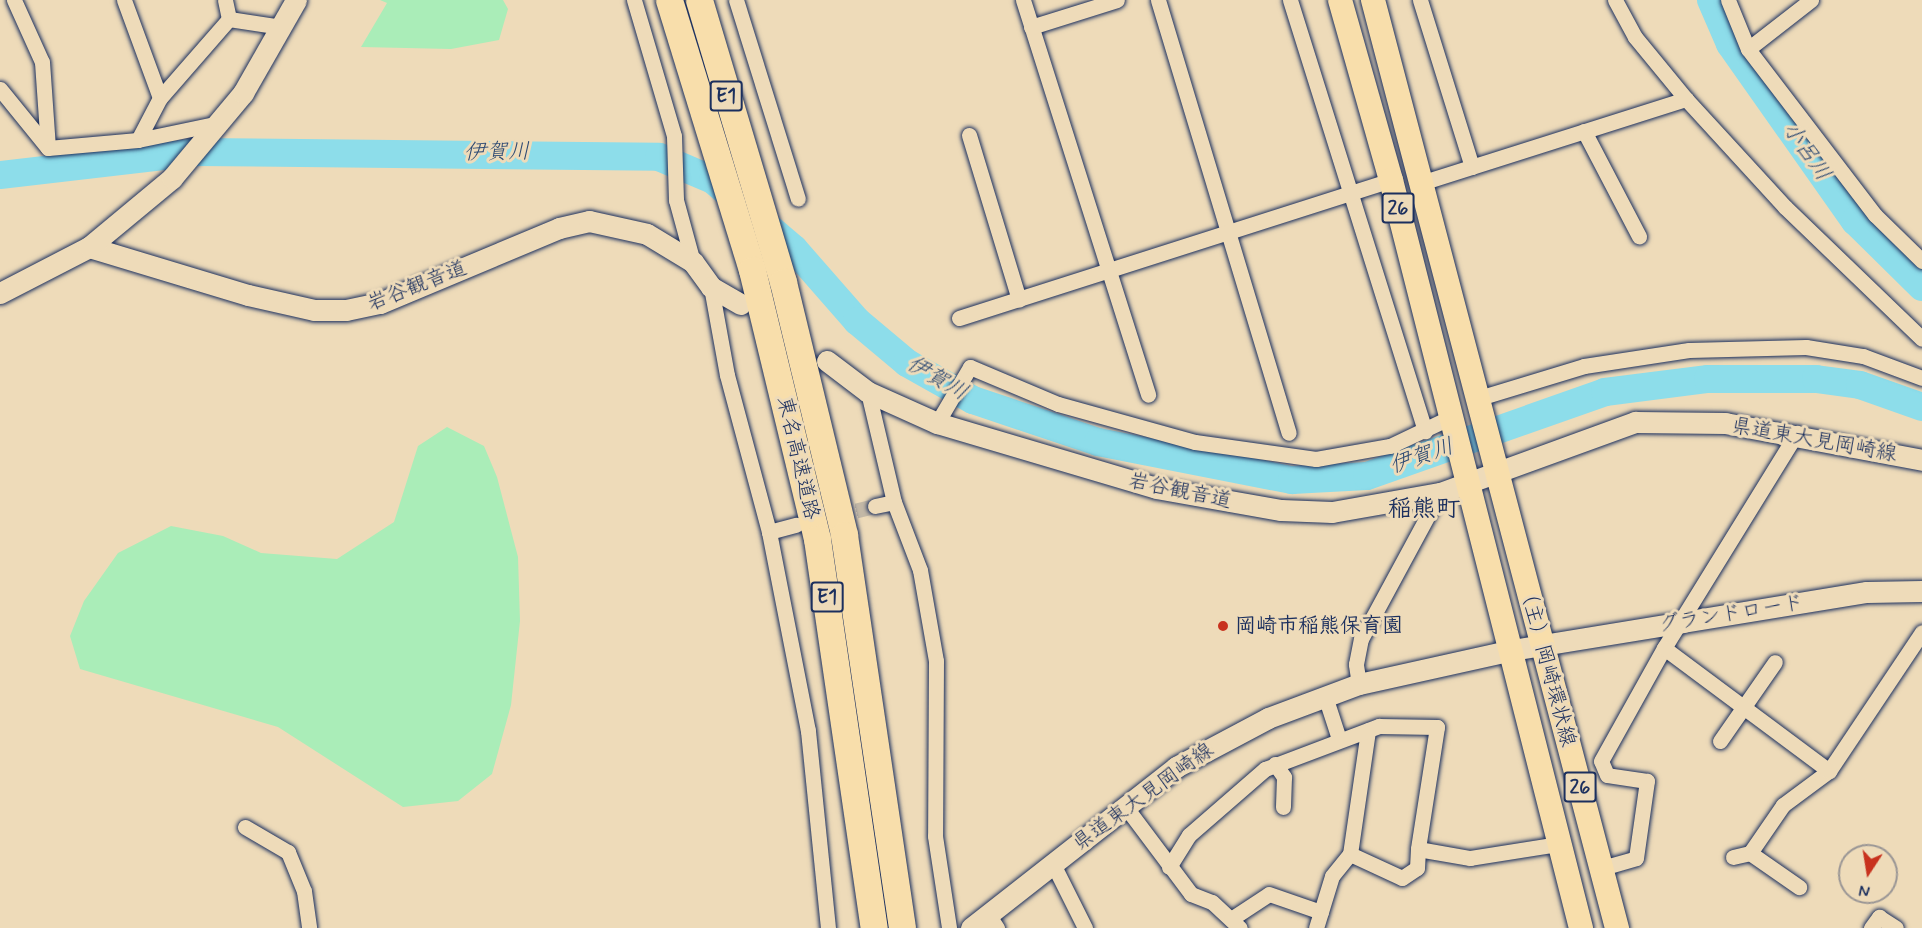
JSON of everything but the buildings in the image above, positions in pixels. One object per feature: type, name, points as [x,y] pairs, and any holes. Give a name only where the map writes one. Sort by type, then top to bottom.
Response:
[{"type":"highway","name":"東名高速道路","points":[[669,0],[752,270],[817,539],[874,928]]},
{"type":"highway","name":"東名高速道路","points":[[699,0],[754,191],[783,282],[844,535],[902,928]]},
{"type":"main road","name":"26","points":[[1340,0],[1391,180],[1465,482]]},
{"type":"main road","name":"26","points":[[1373,0],[1424,182],[1496,471]]},
{"type":"main road","name":"（主）岡崎環状線","points":[[1496,471],[1617,928]]},
{"type":"main road","name":"（主）岡崎環状線","points":[[1465,482],[1512,650],[1558,844],[1581,928]]},
{"type":"street","points":[[14,0],[42,62],[48,148]]},
{"type":"street","points":[[124,0],[160,98]]},
{"type":"street","points":[[138,140],[160,98],[228,19],[225,0]]},
{"type":"street","points":[[0,293],[89,247],[172,178],[216,128],[296,0]]},
{"type":"street","points":[[634,0],[674,136],[676,200],[693,262],[711,287],[727,375],[769,532],[808,731],[828,928]]},
{"type":"street","points":[[736,0],[798,199]]},
{"type":"street","points":[[1023,0],[1148,395]]},
{"type":"street","points":[[1031,27],[1117,0]]},
{"type":"street","points":[[1158,0],[1289,433]]},
{"type":"street","points":[[1290,0],[1425,431]]},
{"type":"street","points":[[1420,0],[1472,167]]},
{"type":"street","points":[[1616,0],[1635,37],[1686,99],[1785,207],[1922,339]]},
{"type":"street","points":[[1728,0],[1748,49],[1875,215],[1922,261]]},
{"type":"street","points":[[1748,49],[1811,0]]},
{"type":"street","points":[[228,19],[281,27]]},
{"type":"street","points":[[0,89],[48,148]]},
{"type":"street","points":[[1424,182],[1686,99]]},
{"type":"street","points":[[48,148],[138,140],[216,128]]},
{"type":"street","points":[[1584,131],[1639,236]]},
{"type":"street","points":[[969,135],[1020,300]]},
{"type":"street","points":[[959,318],[1352,195],[1391,180]]},
{"type":"street","name":"岩谷観音道","points":[[89,247],[248,296],[314,310],[362,308],[380,303],[559,228],[589,221],[647,234],[693,262]]},
{"type":"street","points":[[711,287],[741,303]]},
{"type":"street","points":[[1479,398],[1584,366],[1689,350],[1806,347],[1863,356],[1922,378]]},
{"type":"street","name":"岩谷観音道","points":[[827,361],[868,392],[903,405],[942,414],[1082,469],[1231,503],[1332,512],[1440,493],[1465,482]]},
{"type":"street","points":[[942,414],[970,367],[1058,404],[1195,442],[1316,459],[1354,456],[1425,431],[1449,418]]},
{"type":"street","points":[[868,392],[894,502],[920,570],[936,661],[935,836],[949,928]]},
{"type":"street","name":"県道東大見岡崎線","points":[[1465,482],[1635,422],[1725,423],[1797,433],[1922,460]]},
{"type":"street","points":[[1602,868],[1636,858],[1647,781],[1607,775],[1601,761],[1664,648],[1683,621],[1797,433]]},
{"type":"street","points":[[1359,684],[1356,664],[1361,639],[1440,493]]},
{"type":"street","points":[[875,506],[894,502]]},
{"type":"street","points":[[769,532],[796,525]]},
{"type":"street","name":"グランドロード","points":[[1541,646],[1867,592],[1922,591]]},
{"type":"street","points":[[1733,857],[1750,853],[1783,805],[1829,771],[1922,632]]},
{"type":"street","name":"県道東大見岡崎線","points":[[971,928],[992,921],[1052,862],[1176,767],[1226,738],[1359,684],[1512,650],[1541,646]]},
{"type":"street","points":[[1664,648],[1829,771]]},
{"type":"street","points":[[1720,741],[1775,662]]},
{"type":"street","points":[[1325,696],[1339,739]]},
{"type":"street","points":[[1169,867],[1189,835],[1275,764],[1368,730],[1397,725],[1437,727],[1418,868],[1402,878],[1350,854]]},
{"type":"street","points":[[1316,928],[1332,876],[1350,854],[1368,730]]},
{"type":"street","points":[[1275,764],[1284,777],[1283,807]]},
{"type":"street","points":[[1125,806],[1191,894],[1212,902],[1235,923],[1269,894],[1321,912]]},
{"type":"street","points":[[245,827],[288,852],[304,891],[309,928]]},
{"type":"street","points":[[1419,849],[1470,858],[1558,844]]},
{"type":"street","points":[[1750,853],[1799,887]]},
{"type":"street","points":[[1052,862],[1084,928]]},
{"type":"street","points":[[1871,928],[1879,917],[1896,928]]},
{"type":"green space","points":[[380,0],[503,0],[508,9],[499,40],[451,49],[361,47],[387,3]]},
{"type":"green space","points":[[447,427],[484,446],[497,477],[518,557],[520,621],[511,705],[492,774],[458,801],[403,807],[278,727],[80,669],[70,636],[84,601],[118,553],[171,526],[223,536],[261,553],[337,559],[394,522],[418,446]]},
{"type":"waterway","name":"小呂川","points":[[1711,0],[1730,44],[1855,221],[1922,287]]},
{"type":"waterway","name":"伊賀川","points":[[0,175],[198,152],[659,157],[713,180],[794,249],[857,321],[907,363],[973,400],[1098,442],[1292,480],[1367,476],[1605,392],[1708,379],[1816,379],[1860,385],[1922,407]]},
{"type":"tunnel","points":[[834,516],[875,506]]},
{"type":"place","name":"岡崎市稲熊保育園","points":[[1223,626]]},
{"type":"district","name":"稲熊町","points":[[1424,510]]}]
